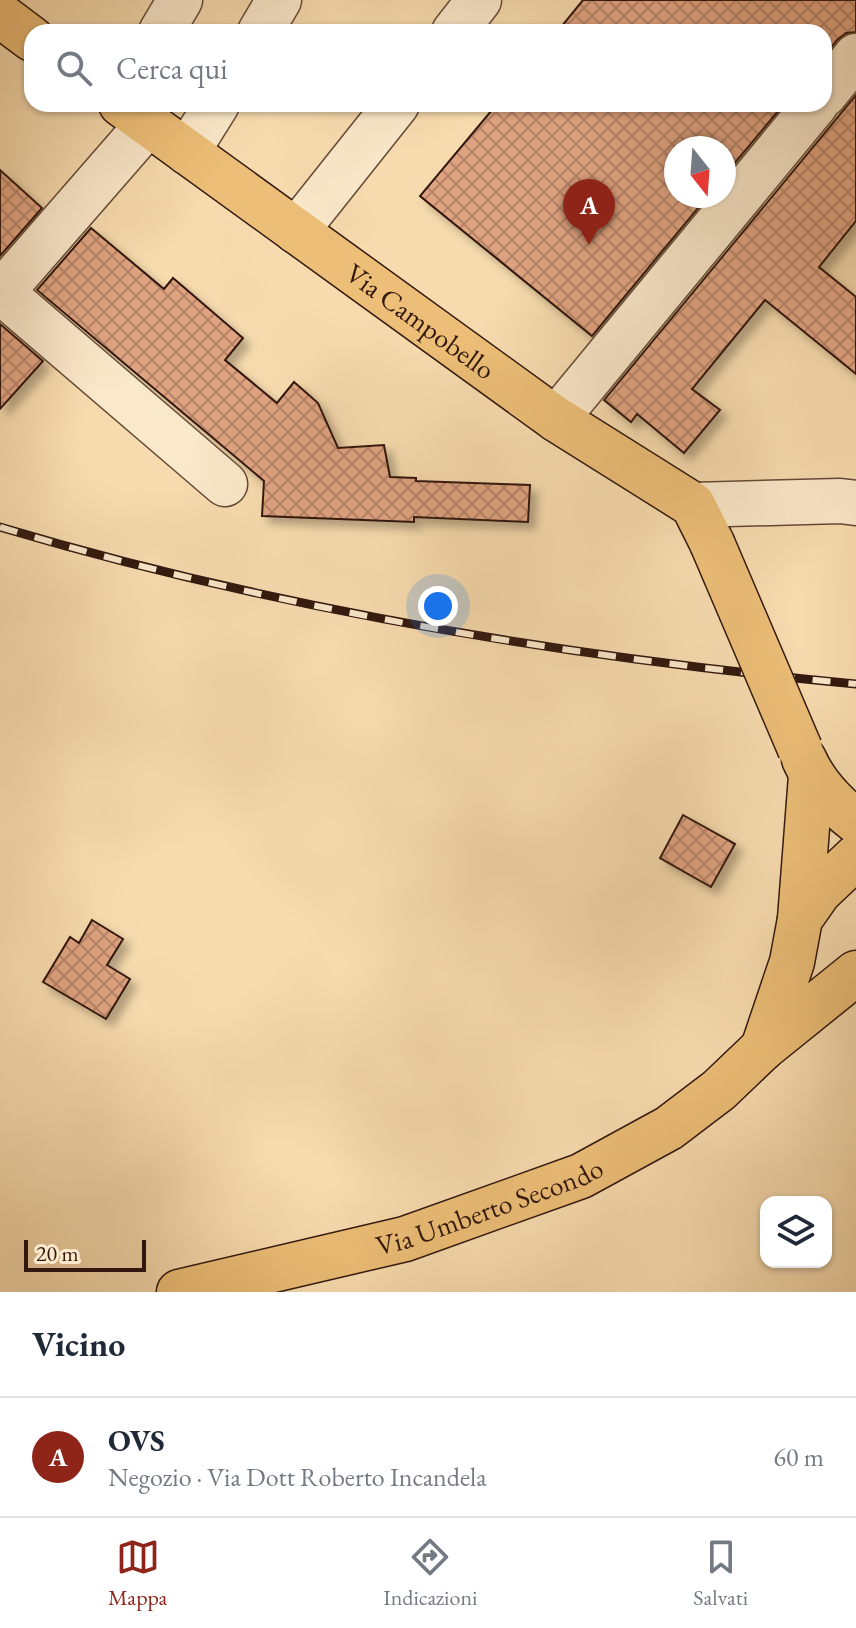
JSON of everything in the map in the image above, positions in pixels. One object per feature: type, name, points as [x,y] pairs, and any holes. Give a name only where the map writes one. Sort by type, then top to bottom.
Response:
[{"type":"main road","points":[[0,15],[24,33]]},
{"type":"main road","name":"Via Campobello","points":[[134,114],[556,419],[693,505]]},
{"type":"main road","points":[[693,505],[806,762],[845,813],[856,821]]},
{"type":"main road","points":[[763,1048],[792,962],[800,919],[806,762]]},
{"type":"main road","points":[[800,919],[819,892],[856,857]]},
{"type":"main road","name":"Via Umberto Secondo","points":[[179,1292],[405,1239],[581,1176],[669,1128],[719,1090],[853,971]]},
{"type":"street","points":[[166,24],[180,0]]},
{"type":"street","points":[[265,24],[279,0]]},
{"type":"street","points":[[460,24],[479,0]]},
{"type":"street","points":[[832,85],[856,56]]},
{"type":"street","points":[[187,152],[212,112]]},
{"type":"street","points":[[296,231],[391,112]]},
{"type":"street","points":[[556,419],[809,112]]},
{"type":"street","points":[[134,114],[0,293],[225,484]]},
{"type":"street","points":[[693,505],[851,495]]},
{"type":"building","points":[[583,0],[856,0],[856,32],[846,33],[832,46],[832,24],[564,24]]},
{"type":"building","points":[[856,95],[856,221],[819,267],[856,297],[856,374],[765,300],[692,389],[720,410],[684,453],[637,414],[631,422],[604,400]]},
{"type":"building","points":[[490,112],[777,112],[736,162],[736,136],[664,136],[664,208],[698,208],[592,336],[420,196]]},
{"type":"building","points":[[0,170],[42,208],[0,256]]},
{"type":"building","points":[[91,228],[164,289],[173,278],[243,338],[225,360],[277,403],[294,382],[318,403],[338,448],[384,445],[390,477],[416,478],[416,481],[530,485],[528,522],[414,517],[414,522],[262,516],[264,481],[37,290]]},
{"type":"building","points":[[0,324],[43,361],[0,409]]},
{"type":"building","points":[[683,815],[735,844],[711,887],[660,858]]},
{"type":"building","points":[[92,920],[123,939],[107,965],[130,979],[106,1019],[43,982],[70,937],[79,943]]},
{"type":"railway","points":[[0,527],[211,583],[424,626],[640,660],[856,684]]},
{"type":"place","name":"OVS","points":[[589,245]]}]
